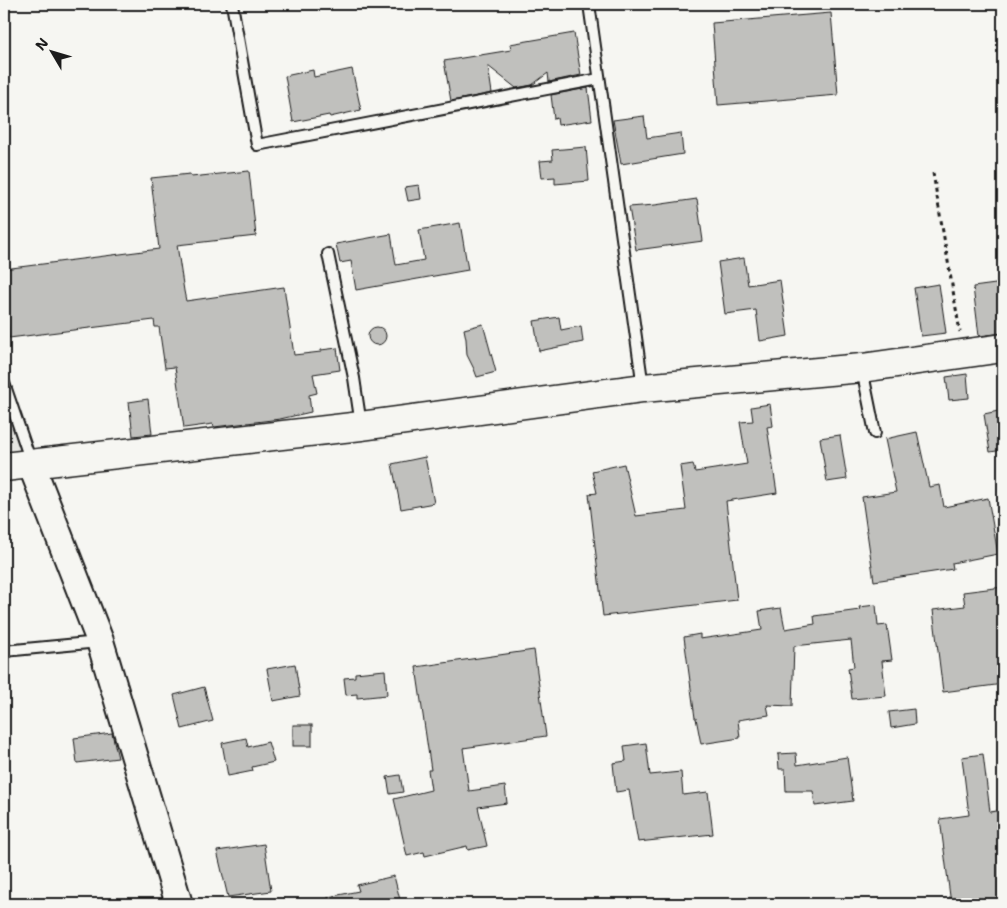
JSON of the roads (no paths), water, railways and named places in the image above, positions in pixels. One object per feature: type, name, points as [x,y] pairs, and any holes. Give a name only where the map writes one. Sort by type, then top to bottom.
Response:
[{"type":"main road","points":[[4,467],[361,426],[643,388],[862,368],[1003,348]]},
{"type":"street","points":[[32,464],[100,642],[179,904]]},
{"type":"lane","points":[[232,4],[257,144],[599,79]]},
{"type":"lane","points":[[589,4],[643,388]]},
{"type":"lane","points":[[328,254],[354,378],[361,426]]},
{"type":"lane","points":[[862,368],[875,432]]},
{"type":"lane","points":[[4,383],[32,464]]},
{"type":"lane","points":[[4,651],[100,642]]}]
